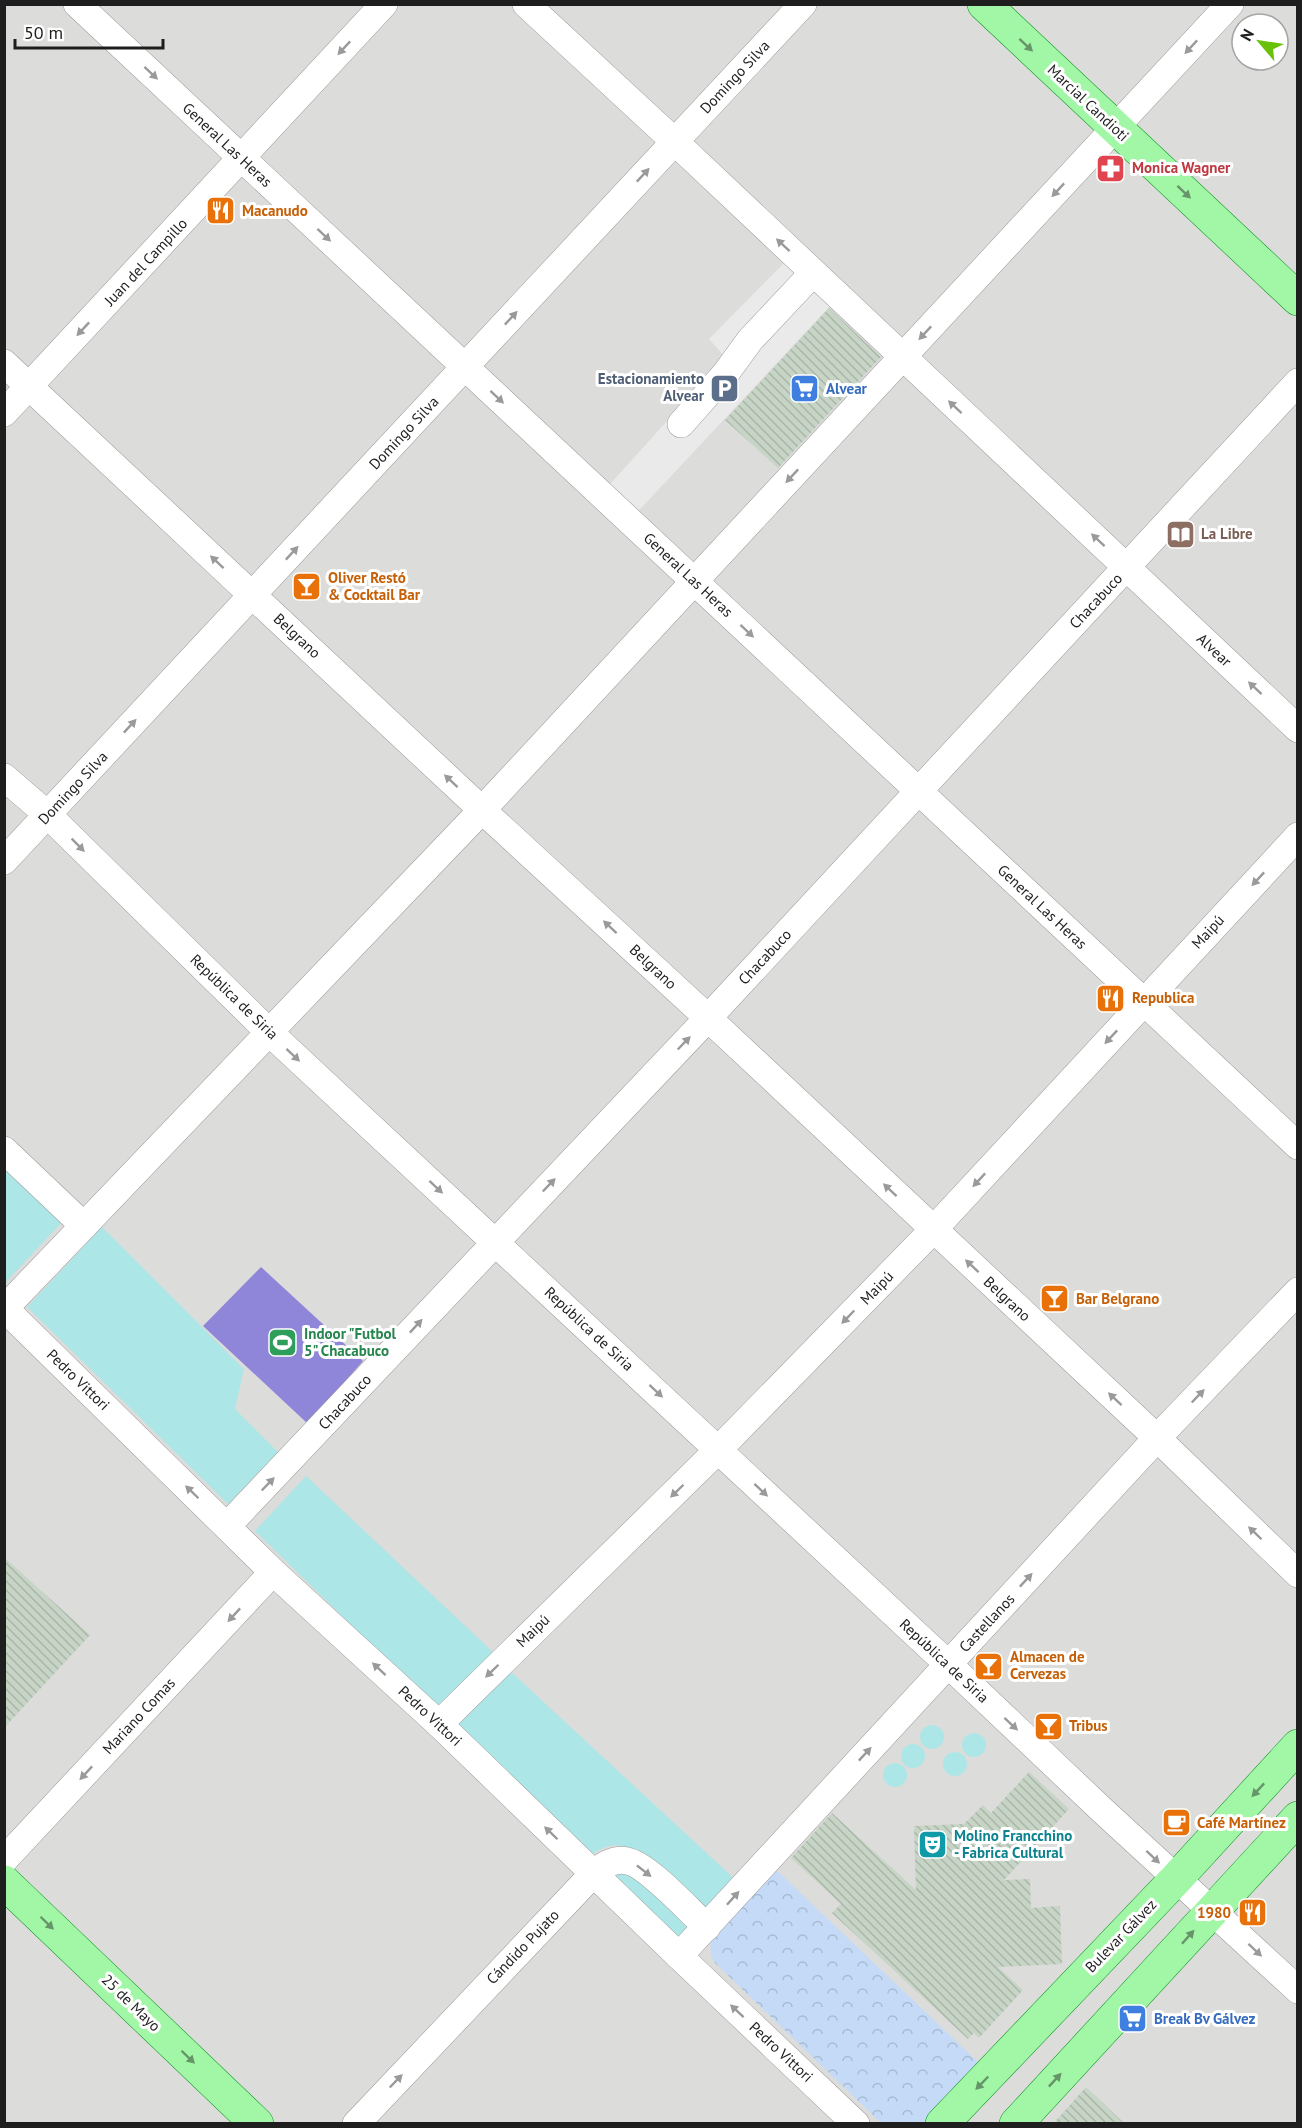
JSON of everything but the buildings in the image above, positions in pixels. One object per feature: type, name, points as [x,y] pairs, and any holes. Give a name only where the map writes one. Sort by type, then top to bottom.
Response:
[{"type":"main road","name":"Marcial Candioti","points":[[984,4],[1298,299]]},
{"type":"main road","name":"Bulevar Gálvez","points":[[942,2124],[1176,1879],[1298,1746]]},
{"type":"main road","points":[[1016,2124],[1298,1818]]},
{"type":"main road","name":"25 de Mayo","points":[[4,1882],[257,2124]]},
{"type":"street","name":"General Las Heras","points":[[78,4],[1298,1146]]},
{"type":"street","name":"Juan del Campillo","points":[[4,413],[384,4]]},
{"type":"street","name":"Alvear","points":[[526,4],[1298,729]]},
{"type":"street","name":"Domingo Silva","points":[[4,861],[803,4]]},
{"type":"street","points":[[5,1308],[482,810],[1230,4]]},
{"type":"street","points":[[681,424],[726,373],[750,340],[813,273]]},
{"type":"street","name":"Belgrano","points":[[4,363],[1157,1438],[1298,1574]]},
{"type":"street","name":"Chacabuco","points":[[227,1526],[708,1018],[1298,382]]},
{"type":"street","name":"República de Siria","points":[[4,777],[48,815],[270,1033],[1176,1879],[1298,1990]]},
{"type":"street","name":"Maipú","points":[[439,1724],[718,1450],[933,1230],[1298,836]]},
{"type":"street","points":[[4,1150],[84,1226]]},
{"type":"street","name":"Castellanos","points":[[679,1956],[1157,1438],[1298,1292]]},
{"type":"street","name":"Pedro Vittori","points":[[5,1308],[273,1572],[439,1724],[856,2124]]},
{"type":"street","name":"Mariano Comas","points":[[4,1860],[273,1572]]},
{"type":"street","name":"Cándido Pujato","points":[[356,2124],[603,1866],[615,1861],[626,1860],[643,1868],[707,1927]]},
{"type":"shaded area","points":[[5,5],[1297,5],[1297,2123],[5,2123]]},
{"type":"shaded area","name":"Estacionamiento Alvear","points":[[786,261],[831,305],[629,521],[601,494],[725,357],[709,339]]},
{"type":"shaded area","points":[[4,1134],[80,1203],[5,1283],[4,1283]]},
{"type":"shaded area","points":[[102,1227],[244,1369],[235,1409],[278,1452],[228,1504],[27,1307]]},
{"type":"shaded area","name":"Indoor \"Futbol 5\" Chacabuco","points":[[261,1267],[363,1361],[308,1424],[203,1326]]},
{"type":"shaded area","points":[[306,1476],[494,1653],[439,1711],[255,1531]]},
{"type":"shaded area","points":[[509,1670],[739,1883],[707,1917],[645,1859],[626,1847],[616,1845],[606,1847],[588,1857],[454,1727]]},
{"type":"shaded area","points":[[932,1725],[940,1729],[944,1737],[940,1745],[932,1749],[924,1745],[920,1737],[924,1729]]},
{"type":"shaded area","points":[[974,1733],[982,1737],[986,1745],[982,1753],[974,1757],[966,1753],[962,1745],[966,1737]]},
{"type":"shaded area","points":[[913,1744],[921,1748],[925,1756],[921,1764],[913,1768],[905,1764],[901,1756],[905,1748]]},
{"type":"shaded area","points":[[955,1752],[963,1756],[967,1764],[963,1772],[955,1776],[947,1772],[943,1764],[947,1756]]},
{"type":"shaded area","points":[[895,1763],[903,1767],[907,1775],[903,1783],[895,1787],[887,1783],[883,1775],[887,1767]]},
{"type":"shaded area","points":[[623,1872],[633,1873],[698,1927],[680,1946],[614,1875]]},
{"type":"green space","points":[[772,1866],[980,2064],[925,2123],[881,2123],[715,1963],[711,1956],[710,1938]]},
{"type":"place","name":"Monica Wagner","points":[[1111,168]]},
{"type":"place","name":"Macanudo","points":[[221,211]]},
{"type":"place","name":"Estacionamiento Alvear","points":[[725,388]]},
{"type":"place","name":"Alvear","points":[[805,389]]},
{"type":"place","name":"La Libre","points":[[1180,534]]},
{"type":"place","name":"Oliver Restó & Cocktail Bar","points":[[307,587]]},
{"type":"place","name":"Republica","points":[[1111,998]]},
{"type":"place","name":"Bar Belgrano","points":[[1055,1299]]},
{"type":"place","name":"Indoor \"Futbol 5\" Chacabuco","points":[[283,1343]]},
{"type":"place","name":"Almacen de Cervezas","points":[[989,1666]]},
{"type":"place","name":"Tribus","points":[[1048,1726]]},
{"type":"place","name":"Café Martínez","points":[[1176,1823]]},
{"type":"place","name":"Molino Francchino - Fabrica Cultural","points":[[933,1845]]},
{"type":"place","name":"1980","points":[[1252,1913]]},
{"type":"place","name":"Break Bv Gálvez","points":[[1133,2019]]}]
